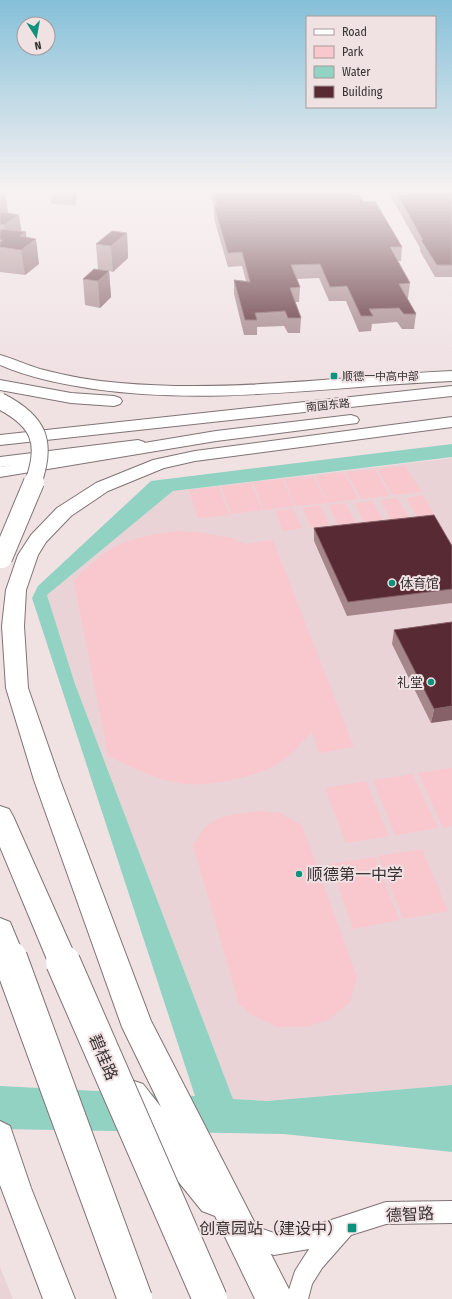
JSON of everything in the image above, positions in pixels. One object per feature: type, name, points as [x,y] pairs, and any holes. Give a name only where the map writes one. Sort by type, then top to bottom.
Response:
[{"type":"highway","points":[[0,360],[23,369],[92,384],[127,389],[171,391],[266,388],[376,379],[452,376]]},
{"type":"highway","points":[[0,385],[71,398],[155,402],[231,397],[376,379]]},
{"type":"highway","points":[[0,401],[26,418],[39,437],[41,447],[41,458],[32,486],[8,540],[1,564]]},
{"type":"highway","name":"南国东路","points":[[68,461],[216,436],[452,408]]},
{"type":"highway","points":[[0,472],[68,461],[424,421],[452,422]]},
{"type":"highway","points":[[17,688],[13,626],[16,590],[28,555],[38,539],[64,512],[82,499],[115,480],[159,464],[195,456],[452,422]]},
{"type":"highway","points":[[0,632],[3,647],[47,780],[138,1027],[275,1299]]},
{"type":"highway","name":"碧桂路","points":[[0,816],[210,1299]]},
{"type":"highway","points":[[5,945],[135,1299]]},
{"type":"highway","points":[[110,1070],[241,1232]]},
{"type":"main road","name":"南国东路","points":[[0,440],[452,392]]},
{"type":"main road","points":[[0,462],[216,436]]},
{"type":"main road","points":[[4,1150],[59,1299]]},
{"type":"street","name":"德智路","points":[[241,1232],[274,1244],[306,1239],[386,1213],[452,1212]]},
{"type":"street","name":"德智路","points":[[298,1299],[299,1289],[318,1253],[346,1226]]},
{"type":"shaded area","name":"顺德第一中学","points":[[452,458],[452,1085],[267,1101],[233,1099],[75,684],[47,595],[173,491]]},
{"type":"shaded area","points":[[0,1267],[13,1299],[0,1299]]},
{"type":"green space","points":[[405,466],[422,492],[393,495],[377,469]]},
{"type":"green space","points":[[375,469],[390,496],[361,499],[346,472]]},
{"type":"green space","points":[[344,472],[358,499],[328,503],[315,476]]},
{"type":"green space","points":[[313,476],[327,503],[296,506],[284,479]]},
{"type":"green space","points":[[282,479],[295,506],[264,510],[253,482]]},
{"type":"green space","points":[[251,483],[262,510],[231,514],[221,486]]},
{"type":"green space","points":[[219,487],[229,515],[198,518],[189,490]]},
{"type":"green space","points":[[423,495],[435,515],[418,517],[406,498]]},
{"type":"green space","points":[[397,498],[409,518],[391,520],[380,500]]},
{"type":"green space","points":[[372,501],[383,520],[364,523],[355,503]]},
{"type":"green space","points":[[345,503],[356,523],[338,525],[328,505]]},
{"type":"green space","points":[[320,505],[329,525],[311,527],[302,508]]},
{"type":"green space","points":[[293,509],[302,528],[283,531],[275,511]]},
{"type":"green space","points":[[177,531],[198,532],[231,538],[246,544],[273,540],[354,747],[319,753],[312,732],[290,755],[270,768],[229,781],[199,784],[186,784],[165,780],[140,771],[108,756],[74,582],[81,573],[99,557],[120,545],[141,537]]},
{"type":"green space","points":[[452,768],[452,826],[443,828],[418,773]]},
{"type":"green space","points":[[413,774],[438,828],[395,835],[373,780]]},
{"type":"green space","points":[[366,781],[389,836],[346,843],[325,788]]},
{"type":"green space","points":[[261,811],[280,813],[302,825],[357,977],[350,1002],[330,1019],[307,1027],[277,1027],[252,1015],[239,1004],[193,845],[204,829],[216,820],[231,815]]},
{"type":"green space","points":[[422,849],[448,911],[403,919],[378,856]]},
{"type":"green space","points":[[375,857],[399,920],[353,929],[331,864]]},
{"type":"water","points":[[452,444],[452,457],[173,491],[47,595],[75,684],[233,1099],[267,1101],[452,1085],[452,1152],[284,1134],[0,1129],[0,1086],[195,1096],[32,598],[38,586],[151,481]]},
{"type":"building","points":[[242,253],[393,253],[410,283],[399,284],[416,314],[404,314],[399,308],[369,309],[373,316],[361,316],[347,286],[330,287],[320,264],[291,265],[300,287],[290,288],[301,318],[288,318],[285,311],[255,313],[257,320],[245,320],[234,280],[250,282]]},
{"type":"building","points":[[429,253],[452,253],[452,265],[437,265]]},
{"type":"building","points":[[94,269],[109,271],[98,281],[83,279]]},
{"type":"building","name":"体育馆","points":[[434,515],[452,546],[452,589],[348,602],[314,528]]},
{"type":"building","name":"礼堂","points":[[452,622],[452,706],[434,709],[394,630]]},
{"type":"place","name":"顺德一中高中部","points":[[334,376]]},
{"type":"place","name":"体育馆","points":[[392,583]]},
{"type":"place","name":"礼堂","points":[[431,682]]},
{"type":"place","name":"顺德第一中学","points":[[299,874]]},
{"type":"place","name":"创意园站（建设中）","points":[[352,1228]]}]
